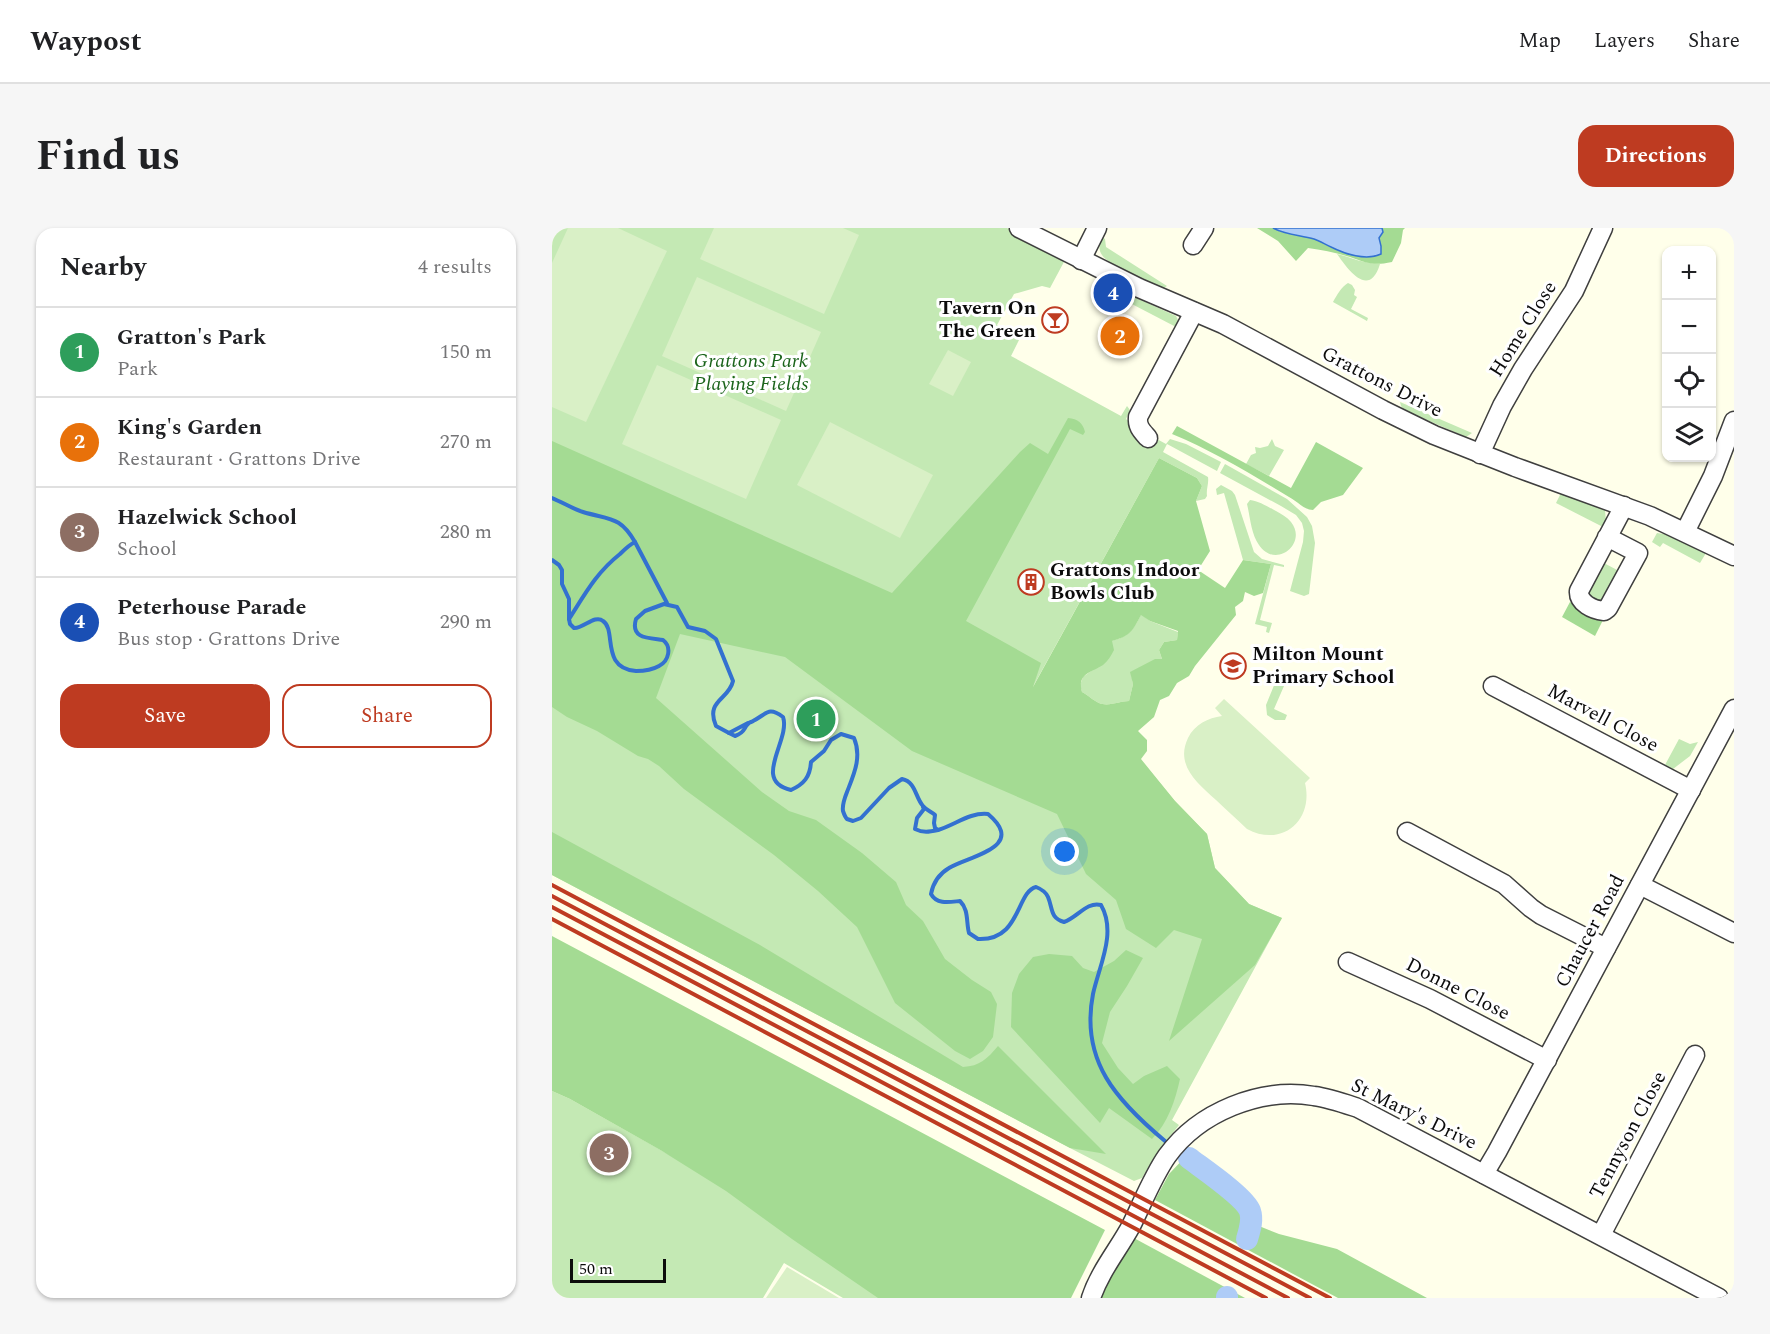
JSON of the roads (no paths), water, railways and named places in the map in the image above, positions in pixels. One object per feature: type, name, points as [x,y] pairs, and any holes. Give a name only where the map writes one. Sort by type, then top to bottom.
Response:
[{"type":"street","name":"Grattons Drive","points":[[1019,228],[1139,288],[1270,349],[1383,410],[1437,436],[1624,506],[1734,556]]},
{"type":"street","points":[[1081,260],[1097,228]]},
{"type":"street","points":[[1193,245],[1203,228]]},
{"type":"street","name":"Home Close","points":[[1480,454],[1522,369],[1574,291],[1603,228]]},
{"type":"street","points":[[1149,438],[1140,429],[1138,417],[1194,312]]},
{"type":"street","points":[[1685,532],[1713,476],[1734,421]]},
{"type":"street","points":[[1607,537],[1624,506]]},
{"type":"street","name":"Marvell Close","points":[[1493,686],[1691,790]]},
{"type":"street","name":"Chaucer Road","points":[[1484,1174],[1734,709]]},
{"type":"street","points":[[1407,832],[1504,884],[1541,915],[1606,948]]},
{"type":"street","points":[[1640,885],[1734,933]]},
{"type":"street","name":"Donne Close","points":[[1348,962],[1440,1004],[1546,1060]]},
{"type":"street","name":"Tennyson Close","points":[[1601,1235],[1695,1055]]},
{"type":"street","name":"St Mary's Drive","points":[[1091,1298],[1102,1271],[1122,1243],[1167,1156],[1181,1140],[1218,1113],[1239,1104],[1261,1097],[1312,1095],[1358,1108],[1719,1298]]},
{"type":"water","points":[[1273,228],[1382,228],[1383,232],[1379,238],[1381,254],[1369,257],[1356,256],[1314,239],[1288,234]]},
{"type":"waterway","points":[[552,498],[579,511],[619,523],[635,542],[598,576],[569,619],[570,624],[578,628],[600,619],[607,626],[613,656],[618,663],[636,671],[645,670],[654,668],[665,661],[668,646],[663,640],[638,634],[635,626],[636,619],[645,611],[664,604],[677,607],[688,627],[705,631],[716,639],[733,681],[731,687],[715,705],[713,717],[716,726],[729,733],[748,723]]},
{"type":"waterway","points":[[635,542],[667,603]]},
{"type":"waterway","points":[[552,560],[562,570],[562,584],[569,599],[569,619]]},
{"type":"waterway","points":[[729,733],[735,736],[739,734],[749,723],[768,712],[774,712],[783,717],[782,737],[773,769],[774,778],[780,785],[791,790],[806,779],[811,762],[824,751],[831,740],[841,734],[854,738],[857,759],[843,809],[846,818],[853,821],[861,818],[889,788],[902,779],[913,786],[923,806],[935,815],[934,823],[938,830],[969,817],[988,814],[999,826],[1001,835],[998,843],[980,855],[945,870],[937,879],[931,894],[940,901],[960,901],[966,912],[969,933],[978,939],[992,938],[1010,925],[1025,898],[1036,887],[1048,897],[1056,918],[1064,922],[1091,905],[1101,905],[1105,916],[1107,938],[1093,994],[1090,1018],[1097,1059],[1118,1095],[1165,1141]]},
{"type":"waterway","points":[[923,807],[924,809],[917,818],[915,829],[926,832],[938,830]]},
{"type":"waterway","points":[[1189,1158],[1213,1175],[1246,1205],[1251,1218],[1247,1239]]},
{"type":"railway","points":[[552,885],[1330,1298]]},
{"type":"railway","points":[[552,896],[1310,1298]]},
{"type":"railway","points":[[552,907],[1288,1298]]},
{"type":"railway","points":[[552,919],[1266,1298]]},
{"type":"place","name":"Peterhouse Parade","points":[[1113,293]]},
{"type":"place","name":"Tavern On The Green","points":[[1055,320]]},
{"type":"place","name":"King's Garden","points":[[1120,336]]},
{"type":"place","name":"Grattons Indoor Bowls Club","points":[[1031,582]]},
{"type":"place","name":"Milton Mount Primary School","points":[[1233,666]]},
{"type":"place","name":"Gratton's Park","points":[[816,719]]},
{"type":"place","name":"Hazelwick School","points":[[609,1153]]},
{"type":"park label","name":"Grattons Park Playing Fields","points":[[751,372]]}]
